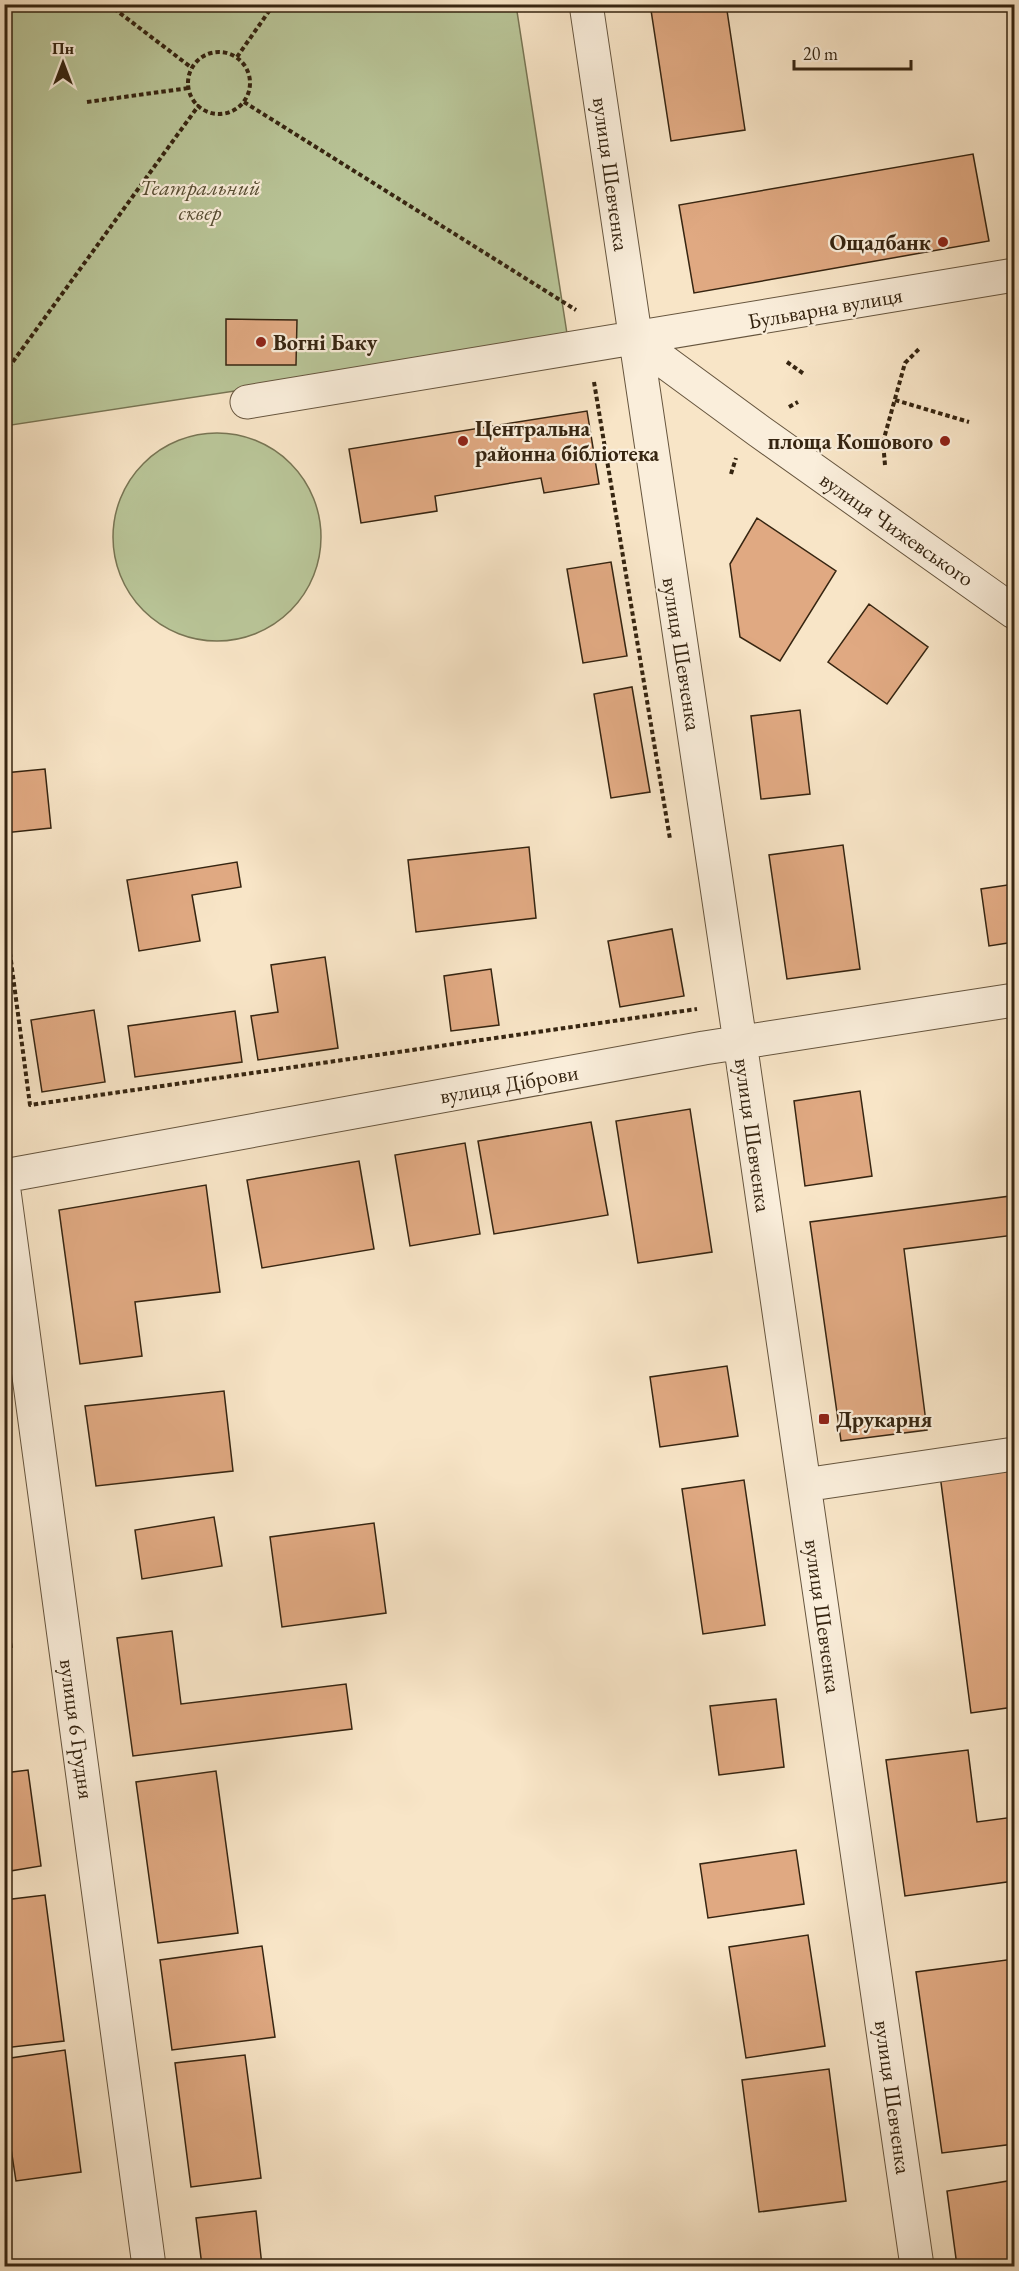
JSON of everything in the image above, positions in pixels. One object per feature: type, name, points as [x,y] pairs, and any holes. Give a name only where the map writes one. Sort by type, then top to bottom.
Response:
[{"type":"street","name":"вулиця Шевченка","points":[[586,4],[740,1042],[917,2266]]},
{"type":"street","name":"Бульварна вулиця","points":[[247,402],[1014,275]]},
{"type":"street","name":"вулиця Чижевського","points":[[635,339],[759,431],[1014,612]]},
{"type":"street","name":"вулиця Діброви","points":[[4,1176],[740,1042],[1014,1000]]},
{"type":"street","name":"вулиця 6 Грудня","points":[[4,1191],[149,2266]]},
{"type":"street","points":[[804,1485],[1014,1455]]},
{"type":"path","points":[[108,4],[192,68]]},
{"type":"path","points":[[237,57],[274,4]]},
{"type":"path","points":[[227,52],[237,57],[249,73],[250,83],[244,102],[227,113],[207,111],[199,105],[189,88],[192,68],[207,54],[227,52]]},
{"type":"path","points":[[87,102],[189,88]]},
{"type":"path","points":[[244,102],[584,315]]},
{"type":"path","points":[[4,374],[199,105]]},
{"type":"path","points":[[885,465],[883,442],[905,363],[919,349]]},
{"type":"path","points":[[787,362],[804,375]]},
{"type":"path","points":[[593,378],[671,845]]},
{"type":"path","points":[[895,400],[969,422]]},
{"type":"path","points":[[731,474],[737,456]]},
{"type":"path","points":[[4,908],[30,1105],[698,1009]]},
{"type":"green space","name":"Театральний сквер","points":[[5,5],[516,5],[568,340],[5,426]]},
{"type":"green space","points":[[217,433],[237,435],[257,441],[283,457],[297,471],[313,497],[319,517],[321,537],[319,557],[313,577],[297,603],[283,617],[257,633],[237,639],[217,641],[197,639],[177,633],[151,617],[137,603],[121,577],[115,557],[113,537],[115,517],[121,497],[137,471],[151,457],[177,441],[197,435]]},
{"type":"building","points":[[687,4],[726,4],[745,130],[671,141],[651,10]]},
{"type":"building","points":[[973,154],[989,241],[694,293],[679,205]]},
{"type":"building","name":"Вогні Баку","points":[[226,319],[297,320],[296,365],[226,365]]},
{"type":"building","points":[[587,411],[599,484],[544,493],[541,478],[435,496],[437,511],[361,523],[349,449]]},
{"type":"building","points":[[757,518],[836,571],[780,661],[740,637],[730,564]]},
{"type":"building","points":[[611,562],[627,656],[583,663],[567,569]]},
{"type":"building","points":[[869,604],[928,647],[887,704],[828,662]]},
{"type":"building","points":[[632,687],[650,792],[611,798],[594,694]]},
{"type":"building","points":[[800,710],[810,794],[761,799],[751,716]]},
{"type":"building","points":[[45,769],[51,828],[4,833],[4,773]]},
{"type":"building","points":[[843,845],[860,969],[787,979],[769,855]]},
{"type":"building","points":[[529,847],[536,918],[416,932],[408,860]]},
{"type":"building","points":[[237,862],[241,887],[192,895],[200,941],[139,951],[127,880]]},
{"type":"building","points":[[1014,884],[1014,942],[989,946],[981,889]]},
{"type":"building","points":[[672,929],[684,996],[620,1007],[608,941]]},
{"type":"building","points":[[325,957],[338,1048],[258,1060],[251,1016],[278,1012],[271,965]]},
{"type":"building","points":[[491,969],[499,1025],[451,1031],[444,976]]},
{"type":"building","points":[[94,1010],[105,1082],[42,1092],[31,1020]]},
{"type":"building","points":[[235,1011],[242,1062],[135,1077],[128,1026]]},
{"type":"building","points":[[860,1091],[872,1176],[805,1186],[794,1101]]},
{"type":"building","points":[[690,1109],[712,1252],[638,1263],[616,1121]]},
{"type":"building","points":[[591,1122],[608,1215],[494,1234],[478,1141]]},
{"type":"building","points":[[465,1143],[480,1234],[410,1246],[395,1155]]},
{"type":"building","points":[[359,1161],[374,1249],[262,1268],[247,1180]]},
{"type":"building","points":[[206,1185],[220,1292],[135,1302],[142,1356],[80,1364],[59,1210]]},
{"type":"building","points":[[1014,1188],[1014,1235],[904,1249],[927,1430],[841,1441],[810,1222],[1010,1196],[1009,1189]]},
{"type":"building","points":[[727,1366],[738,1436],[660,1447],[650,1377]]},
{"type":"building","points":[[224,1391],[233,1471],[96,1486],[85,1406]]},
{"type":"building","points":[[1010,1466],[1014,1502],[1014,1707],[971,1713],[940,1475]]},
{"type":"building","points":[[744,1480],[765,1625],[703,1634],[682,1489]]},
{"type":"building","points":[[214,1517],[222,1566],[142,1579],[135,1530]]},
{"type":"building","points":[[374,1523],[386,1613],[282,1627],[270,1537]]},
{"type":"building","points":[[4,1593],[12,1647],[4,1648]]},
{"type":"building","points":[[172,1631],[181,1704],[346,1684],[352,1729],[133,1756],[117,1638]]},
{"type":"building","points":[[776,1699],[784,1767],[719,1775],[710,1706]]},
{"type":"building","points":[[968,1750],[977,1822],[1014,1817],[1014,1881],[905,1896],[886,1760]]},
{"type":"building","points":[[28,1770],[41,1866],[4,1872],[4,1773]]},
{"type":"building","points":[[216,1771],[238,1933],[158,1943],[136,1782]]},
{"type":"building","points":[[796,1850],[804,1904],[708,1918],[700,1864]]},
{"type":"building","points":[[45,1895],[64,2041],[4,2048],[4,1900]]},
{"type":"building","points":[[808,1935],[825,2046],[746,2058],[729,1947]]},
{"type":"building","points":[[262,1946],[275,2037],[172,2050],[160,1960]]},
{"type":"building","points":[[1014,1959],[1014,2144],[942,2153],[916,1972]]},
{"type":"building","points":[[65,2050],[81,2172],[16,2181],[4,2103],[4,2059]]},
{"type":"building","points":[[245,2055],[261,2178],[191,2187],[175,2063]]},
{"type":"building","points":[[829,2069],[846,2201],[759,2212],[742,2080]]},
{"type":"building","points":[[1014,2180],[1014,2266],[957,2266],[947,2191]]},
{"type":"building","points":[[256,2211],[262,2266],[202,2266],[196,2218]]},
{"type":"place","name":"Ощадбанк","points":[[943,242]]},
{"type":"place","name":"Вогні Баку","points":[[261,342]]},
{"type":"place","name":"Центральна районна бібліотека","points":[[463,441]]},
{"type":"place","name":"площа Кошового","points":[[945,441]]},
{"type":"place","name":"Друкарня","points":[[824,1419]]}]
